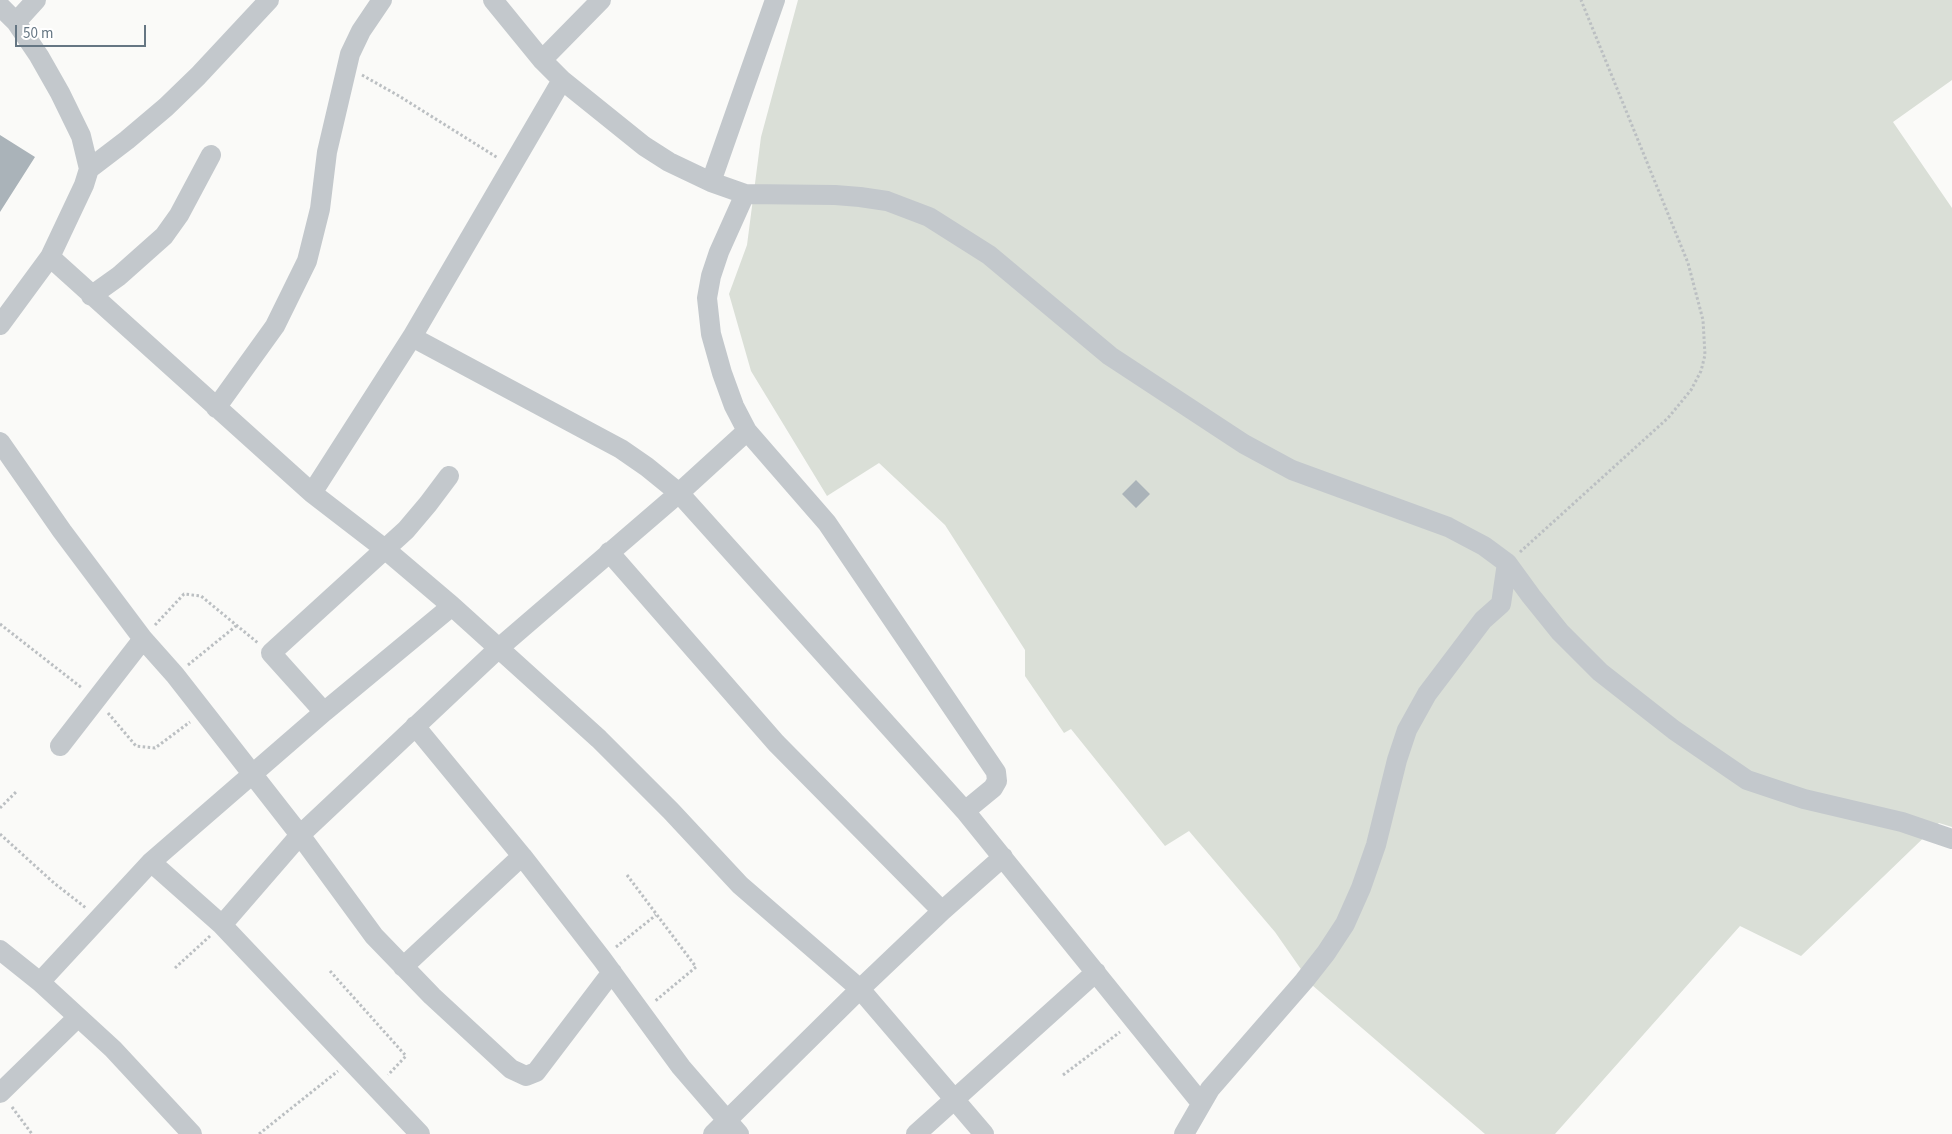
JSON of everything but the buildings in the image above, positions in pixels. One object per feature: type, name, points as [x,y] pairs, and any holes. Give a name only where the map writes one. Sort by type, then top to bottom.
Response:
[{"type":"street","points":[[16,22],[36,0]]},
{"type":"street","points":[[89,169],[166,107],[198,76],[269,0]]},
{"type":"street","points":[[216,408],[275,326],[307,261],[320,209],[327,152],[353,46],[382,0]]},
{"type":"street","points":[[492,0],[542,60],[562,80],[644,146],[669,162],[711,182],[745,194],[860,197],[887,201],[929,217],[989,255],[1110,356],[1244,444],[1292,470],[1448,527],[1484,546],[1507,563],[1530,596],[1560,632],[1600,672],[1674,730],[1748,780],[1804,799],[1902,822],[1952,839]]},
{"type":"street","points":[[542,60],[601,0]]},
{"type":"street","points":[[711,182],[775,0]]},
{"type":"street","points":[[0,6],[16,22],[39,56],[60,93],[81,136],[89,169],[84,185],[50,257],[0,325]]},
{"type":"street","points":[[312,493],[412,337],[562,80]]},
{"type":"street","points":[[91,296],[147,253],[164,236],[179,215],[211,155]]},
{"type":"street","points":[[745,194],[718,252],[707,298],[711,334],[722,373],[734,406],[747,431],[827,523],[996,772],[997,780],[993,788],[965,811]]},
{"type":"street","points":[[50,257],[91,296],[312,493],[386,550],[500,648],[636,775],[740,885],[860,989],[984,1134]]},
{"type":"street","points":[[412,337],[621,450],[647,467],[678,493],[965,811],[1202,1103]]},
{"type":"street","points":[[222,925],[300,835],[500,648],[747,431]]},
{"type":"street","points":[[0,442],[62,531],[143,639],[204,712],[300,835],[374,936],[432,996],[511,1069],[526,1076],[536,1072],[607,966]]},
{"type":"street","points":[[324,712],[271,653],[386,550],[423,511],[449,476]]},
{"type":"street","points":[[609,552],[776,743],[942,911]]},
{"type":"street","points":[[1184,1134],[1210,1089],[1304,981],[1326,953],[1345,924],[1361,888],[1376,845],[1397,760],[1407,730],[1427,694],[1483,620],[1501,604],[1507,563]]},
{"type":"street","points":[[40,982],[151,862],[324,712],[452,606]]},
{"type":"street","points":[[60,746],[95,698],[143,639]]},
{"type":"street","points":[[416,726],[522,856],[607,966],[727,1130],[860,989],[942,911],[1003,857]]},
{"type":"street","points":[[403,967],[522,856]]},
{"type":"street","points":[[151,862],[222,925],[420,1134]]},
{"type":"street","points":[[0,950],[40,982],[78,1017],[138,1075],[192,1134]]},
{"type":"street","points":[[916,1134],[1096,972]]},
{"type":"street","points":[[1,1092],[78,1017]]},
{"type":"path","points":[[1507,563],[1668,418],[1691,390],[1702,371],[1704,355],[1703,320],[1688,263],[1581,0]]},
{"type":"path","points":[[347,67],[399,96],[511,166]]},
{"type":"path","points":[[143,639],[184,594],[201,596],[271,653]]},
{"type":"path","points":[[0,624],[95,698],[136,746],[155,748],[204,712]]},
{"type":"path","points":[[175,676],[236,626]]},
{"type":"path","points":[[0,808],[17,791]]},
{"type":"path","points":[[0,834],[54,883],[98,918]]},
{"type":"path","points":[[627,875],[696,967],[642,1013]]},
{"type":"path","points":[[607,966],[656,915]]},
{"type":"path","points":[[176,968],[222,925]]},
{"type":"path","points":[[330,971],[406,1056],[375,1088]]},
{"type":"path","points":[[1063,1075],[1135,1021]]},
{"type":"path","points":[[259,1134],[351,1060]]},
{"type":"path","points":[[1,1092],[32,1134]]},
{"type":"shaded area","points":[[798,0],[1952,0],[1952,80],[1893,122],[1952,208],[1952,827],[1939,823],[1801,956],[1740,926],[1555,1134],[1485,1134],[1312,985],[1275,932],[1189,831],[1165,846],[1071,729],[1064,733],[1025,676],[1025,650],[945,525],[879,463],[827,496],[751,371],[729,294],[747,245],[761,137]]}]
